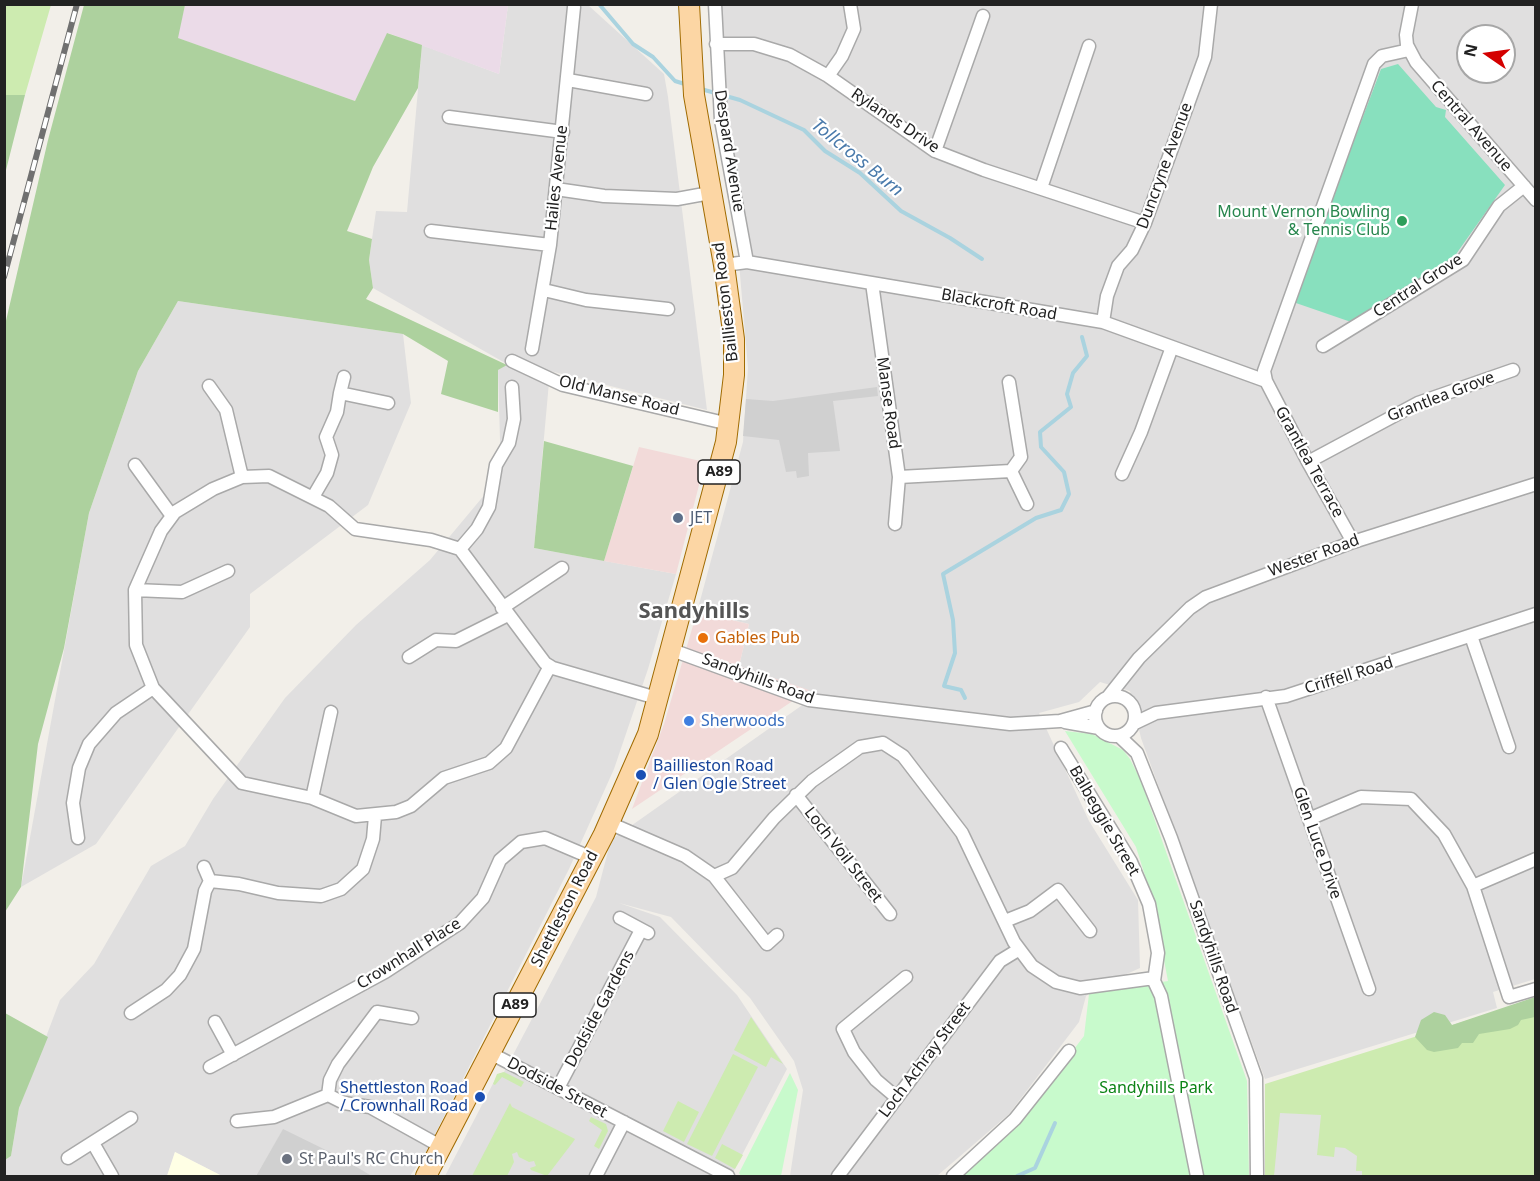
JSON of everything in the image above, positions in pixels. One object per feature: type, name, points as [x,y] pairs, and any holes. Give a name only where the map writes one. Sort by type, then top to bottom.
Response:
[{"type":"main road","name":"Baillieston Road","points":[[607,828],[648,734],[660,699],[713,497],[729,423],[735,357],[724,265],[693,87],[688,4]]},
{"type":"main road","name":"Shettleston Road","points":[[426,1176],[607,828]]},
{"type":"street","name":"Despard Avenue","points":[[715,4],[719,101],[747,262]]},
{"type":"street","points":[[828,76],[842,56],[854,29],[850,4]]},
{"type":"street","name":"Duncryne Avenue","points":[[1102,322],[1107,296],[1118,266],[1132,250],[1145,223],[1205,57],[1211,4]]},
{"type":"street","points":[[1266,381],[1265,365],[1374,64],[1382,56],[1409,50],[1406,35],[1412,4]]},
{"type":"street","name":"Hailes Avenue","points":[[532,349],[544,290],[550,244],[574,7]]},
{"type":"street","points":[[935,151],[983,16]]},
{"type":"street","name":"Rylands Drive","points":[[716,44],[754,44],[790,55],[828,76],[935,151],[984,171],[1145,223]]},
{"type":"street","points":[[1041,188],[1089,46]]},
{"type":"street","name":"Central Avenue","points":[[1409,50],[1419,66],[1536,200]]},
{"type":"street","points":[[568,80],[646,94]]},
{"type":"street","points":[[449,117],[563,132]]},
{"type":"street","name":"Central Grove","points":[[1323,346],[1463,260],[1499,206],[1524,186]]},
{"type":"street","points":[[556,189],[604,196],[677,200],[710,193]]},
{"type":"street","points":[[431,231],[550,244]]},
{"type":"street","name":"Blackcroft Road","points":[[724,265],[747,262],[1102,322],[1266,381]]},
{"type":"street","name":"Manse Road","points":[[872,283],[899,477],[895,524]]},
{"type":"street","points":[[544,290],[586,300],[668,309]]},
{"type":"street","points":[[1122,474],[1141,432],[1172,347]]},
{"type":"street","name":"Old Manse Road","points":[[512,361],[563,384],[729,423]]},
{"type":"street","name":"Grantlea Grove","points":[[1308,462],[1418,403],[1513,370]]},
{"type":"street","points":[[313,498],[327,473],[332,455],[326,437],[337,412],[344,377]]},
{"type":"street","name":"Grantlea Terrace","points":[[1266,381],[1353,542]]},
{"type":"street","points":[[1009,382],[1021,457],[1011,471]]},
{"type":"street","points":[[209,386],[226,410],[243,477]]},
{"type":"street","points":[[460,549],[477,529],[489,507],[496,465],[508,443],[514,419],[512,387]]},
{"type":"street","points":[[340,393],[388,403]]},
{"type":"street","points":[[135,465],[172,516]]},
{"type":"street","points":[[899,477],[1011,471]]},
{"type":"street","points":[[1011,471],[1027,504]]},
{"type":"street","points":[[550,666],[506,748],[489,763],[444,778],[411,806],[396,812],[375,816],[356,816],[312,798],[242,783],[153,688],[141,663],[136,645],[135,590],[161,531],[172,516],[213,489],[243,477],[269,476],[329,506],[355,529],[430,540],[460,549],[505,611],[550,666],[660,699]]},
{"type":"street","name":"Wester Road","points":[[1108,697],[1184,613],[1206,597],[1353,542],[1536,484]]},
{"type":"street","points":[[410,657],[436,640],[456,641],[505,611],[562,568]]},
{"type":"street","points":[[135,590],[182,592],[228,571]]},
{"type":"street","name":"Criffell Road","points":[[1133,726],[1156,713],[1286,696],[1536,614]]},
{"type":"street","points":[[1471,636],[1509,747]]},
{"type":"street","name":"Sandyhills Road","points":[[672,650],[809,700],[1010,724],[1060,721],[1096,711]]},
{"type":"street","points":[[1122,696],[1123,678]]},
{"type":"street","points":[[78,838],[73,803],[79,768],[90,744],[116,713],[153,688]]},
{"type":"street","points":[[1099,728],[1096,711],[1108,697],[1122,696],[1134,707]]},
{"type":"street","name":"Glen Luce Drive","points":[[1266,697],[1369,989]]},
{"type":"street","name":"Sandyhills Road","points":[[1134,707],[1132,746],[1172,838],[1256,1078],[1257,1176]]},
{"type":"street","name":"Criffell Road","points":[[1134,707],[1156,713]]},
{"type":"street","points":[[312,798],[331,712]]},
{"type":"street","name":"Sandyhills Road","points":[[1060,721],[1099,728],[1108,735],[1119,736],[1132,746]]},
{"type":"street","points":[[1119,736],[1133,726]]},
{"type":"street","points":[[714,876],[732,868],[796,795],[860,747],[883,742],[893,746],[903,756],[962,833],[1018,950],[1045,976],[1073,987],[1086,988],[1154,978]]},
{"type":"street","name":"Balbeggie Street","points":[[1061,748],[1131,862],[1149,904],[1158,953],[1154,978],[1161,996],[1197,1176]]},
{"type":"street","name":"Loch Voil Street","points":[[796,795],[890,914]]},
{"type":"street","points":[[1309,819],[1361,797],[1411,799],[1444,834],[1473,886],[1509,997],[1536,989]]},
{"type":"street","points":[[210,881],[239,884],[278,893],[321,896],[341,889],[363,869],[373,839],[375,816]]},
{"type":"street","points":[[607,828],[685,856],[714,876],[767,944],[777,935]]},
{"type":"street","name":"Crownhall Place","points":[[210,1067],[385,972],[460,923],[483,898],[500,860],[521,842],[532,838],[553,839],[592,858]]},
{"type":"street","points":[[1473,886],[1536,859]]},
{"type":"street","points":[[131,1013],[166,990],[180,975],[194,950],[210,881],[204,867]]},
{"type":"street","points":[[1005,921],[1030,911],[1058,890],[1090,931]]},
{"type":"street","name":"Dodside Gardens","points":[[558,1088],[645,932],[620,918]]},
{"type":"street","name":"Loch Achray Street","points":[[838,1176],[1000,961],[1018,950]]},
{"type":"street","points":[[896,1097],[876,1080],[854,1052],[843,1029],[906,977]]},
{"type":"street","points":[[328,1095],[330,1080],[338,1064],[377,1012],[412,1018]]},
{"type":"street","points":[[215,1022],[233,1055]]},
{"type":"street","points":[[953,1176],[1015,1119],[1070,1051]]},
{"type":"street","name":"Dodside Street","points":[[490,1053],[728,1176]]},
{"type":"street","points":[[237,1121],[274,1117],[328,1095],[344,1103],[370,1107],[442,1147]]},
{"type":"street","points":[[68,1158],[132,1118]]},
{"type":"street","points":[[596,1176],[624,1122]]},
{"type":"street","points":[[93,1143],[112,1176]]},
{"type":"shaded area","points":[[185,5],[508,5],[499,74],[388,33],[355,101],[177,38]]},
{"type":"shaded area","points":[[508,5],[588,5],[664,74],[668,97],[707,410],[550,371],[534,548],[676,574],[648,669],[614,769],[569,869],[425,1154],[410,1176],[372,1176],[283,1130],[256,1176],[222,1176],[175,1152],[167,1176],[5,1176],[5,1160],[11,1156],[19,1108],[60,1000],[94,964],[151,866],[185,846],[213,799],[285,698],[356,625],[430,560],[501,475],[498,370],[507,364],[373,288],[369,260],[376,211],[407,212],[422,45],[499,74]]},
{"type":"shaded area","points":[[717,5],[1535,5],[1535,979],[1493,992],[1497,1008],[1265,1079],[1141,738],[1130,691],[1100,682],[1079,702],[1039,713],[1089,821],[1138,900],[1140,968],[1098,987],[1086,996],[1079,1022],[1009,1114],[937,1176],[790,1176],[803,1090],[794,1061],[750,998],[671,917],[619,903],[660,917],[737,995],[787,1069],[731,1176],[445,1176],[498,1074],[504,1072],[596,897],[611,840],[818,694],[739,666],[749,624],[697,612],[743,442],[748,368]]},
{"type":"shaded area","points":[[178,301],[403,334],[411,403],[368,505],[250,594],[250,627],[96,844],[21,887],[89,513],[138,371]]},
{"type":"shaded area","points":[[877,387],[878,396],[833,401],[840,451],[808,453],[809,476],[797,478],[796,471],[786,472],[779,440],[743,436],[746,399],[773,401]]},
{"type":"shaded area","points":[[639,447],[705,462],[676,574],[604,561]]},
{"type":"shaded area","points":[[697,612],[749,624],[739,666],[809,690],[632,809],[664,724]]},
{"type":"shaded area","points":[[1280,1113],[1321,1115],[1317,1155],[1334,1157],[1335,1147],[1345,1148],[1357,1156],[1356,1171],[1362,1171],[1362,1176],[1274,1176]]},
{"type":"shaded area","points":[[283,1129],[336,1155],[372,1176],[256,1176]]},
{"type":"shaded area","points":[[175,1152],[222,1176],[167,1176]]},
{"type":"green space","points":[[5,5],[51,5],[25,95],[5,95]]},
{"type":"green space","points":[[84,5],[185,5],[178,38],[355,101],[387,33],[422,45],[418,88],[373,167],[347,231],[372,239],[369,260],[373,288],[366,299],[507,365],[498,370],[498,412],[441,394],[448,361],[403,334],[178,301],[138,371],[89,513],[64,648],[38,744],[21,887],[5,912],[5,325],[48,140]]},
{"type":"green space","name":"Mount Vernon Bowling & Tennis Club","points":[[1398,64],[1436,107],[1446,110],[1445,117],[1505,185],[1454,257],[1351,322],[1293,302],[1381,69]]},
{"type":"green space","points":[[4,95],[25,95],[5,174]]},
{"type":"green space","points":[[544,441],[633,466],[604,561],[534,548]]},
{"type":"green space","name":"Sandyhills Park","points":[[1065,731],[1092,734],[1123,750],[1141,781],[1247,1081],[1249,1176],[961,1176],[1010,1133],[1084,1036],[1089,994],[1168,981],[1152,898],[1136,847]]},
{"type":"green space","points":[[1535,997],[1535,1017],[1521,1020],[1518,1025],[1510,1029],[1479,1034],[1473,1043],[1462,1043],[1458,1048],[1434,1052],[1427,1050],[1415,1037],[1421,1020],[1434,1012],[1445,1015],[1452,1025]]},
{"type":"green space","points":[[1535,999],[1535,1176],[1265,1176],[1265,1084]]},
{"type":"green space","points":[[5,1013],[48,1037],[19,1108],[11,1156],[5,1160]]},
{"type":"green space","points":[[751,1017],[783,1064],[771,1057],[766,1067],[734,1050]]},
{"type":"green space","points":[[733,1054],[758,1067],[712,1156],[687,1144]]},
{"type":"green space","points":[[504,1072],[524,1082],[521,1087],[502,1077],[495,1085],[493,1084],[497,1074]]},
{"type":"green space","points":[[790,1073],[798,1090],[781,1176],[741,1176],[739,1173]]},
{"type":"green space","points":[[678,1101],[699,1112],[684,1142],[663,1131]]},
{"type":"green space","points":[[510,1103],[512,1107],[575,1139],[547,1176],[531,1170],[530,1168],[536,1166],[534,1161],[529,1162],[519,1157],[517,1152],[512,1154],[514,1162],[507,1176],[472,1176]]},
{"type":"green space","points":[[591,1117],[606,1124],[608,1131],[599,1149],[594,1146],[602,1130],[589,1121]]},
{"type":"green space","points":[[722,1144],[743,1155],[735,1169],[715,1158]]},
{"type":"waterway","name":"Tollcross Burn","points":[[599,4],[633,44],[653,57],[675,81],[688,85]]},
{"type":"waterway","name":"Tollcross Burn","points":[[701,89],[740,100],[804,130],[825,151],[860,173],[901,211],[982,259]]},
{"type":"waterway","name":"Tollcross Burn","points":[[965,698],[961,690],[944,686],[955,653],[953,620],[943,574],[1036,518],[1061,510],[1069,494],[1064,472],[1041,447],[1040,432],[1071,407],[1067,394],[1073,373],[1087,356],[1082,337]]},
{"type":"waterway","name":"Tollcross Burn","points":[[1017,1176],[1035,1168],[1055,1123]]},
{"type":"railway","points":[[4,277],[77,4]]},
{"type":"place","name":"Mount Vernon Bowling & Tennis Club","points":[[1402,221]]},
{"type":"place","name":"JET","points":[[678,518]]},
{"type":"place","name":"Gables Pub","points":[[703,638]]},
{"type":"place","name":"Sherwoods","points":[[689,721]]},
{"type":"place","name":"Baillieston Road / Glen Ogle Street","points":[[641,775]]},
{"type":"place","name":"Shettleston Road / Crownhall Road","points":[[480,1097]]},
{"type":"place","name":"St Paul's RC Church","points":[[287,1159]]},
{"type":"district","name":"Sandyhills","points":[[694,612]]}]
